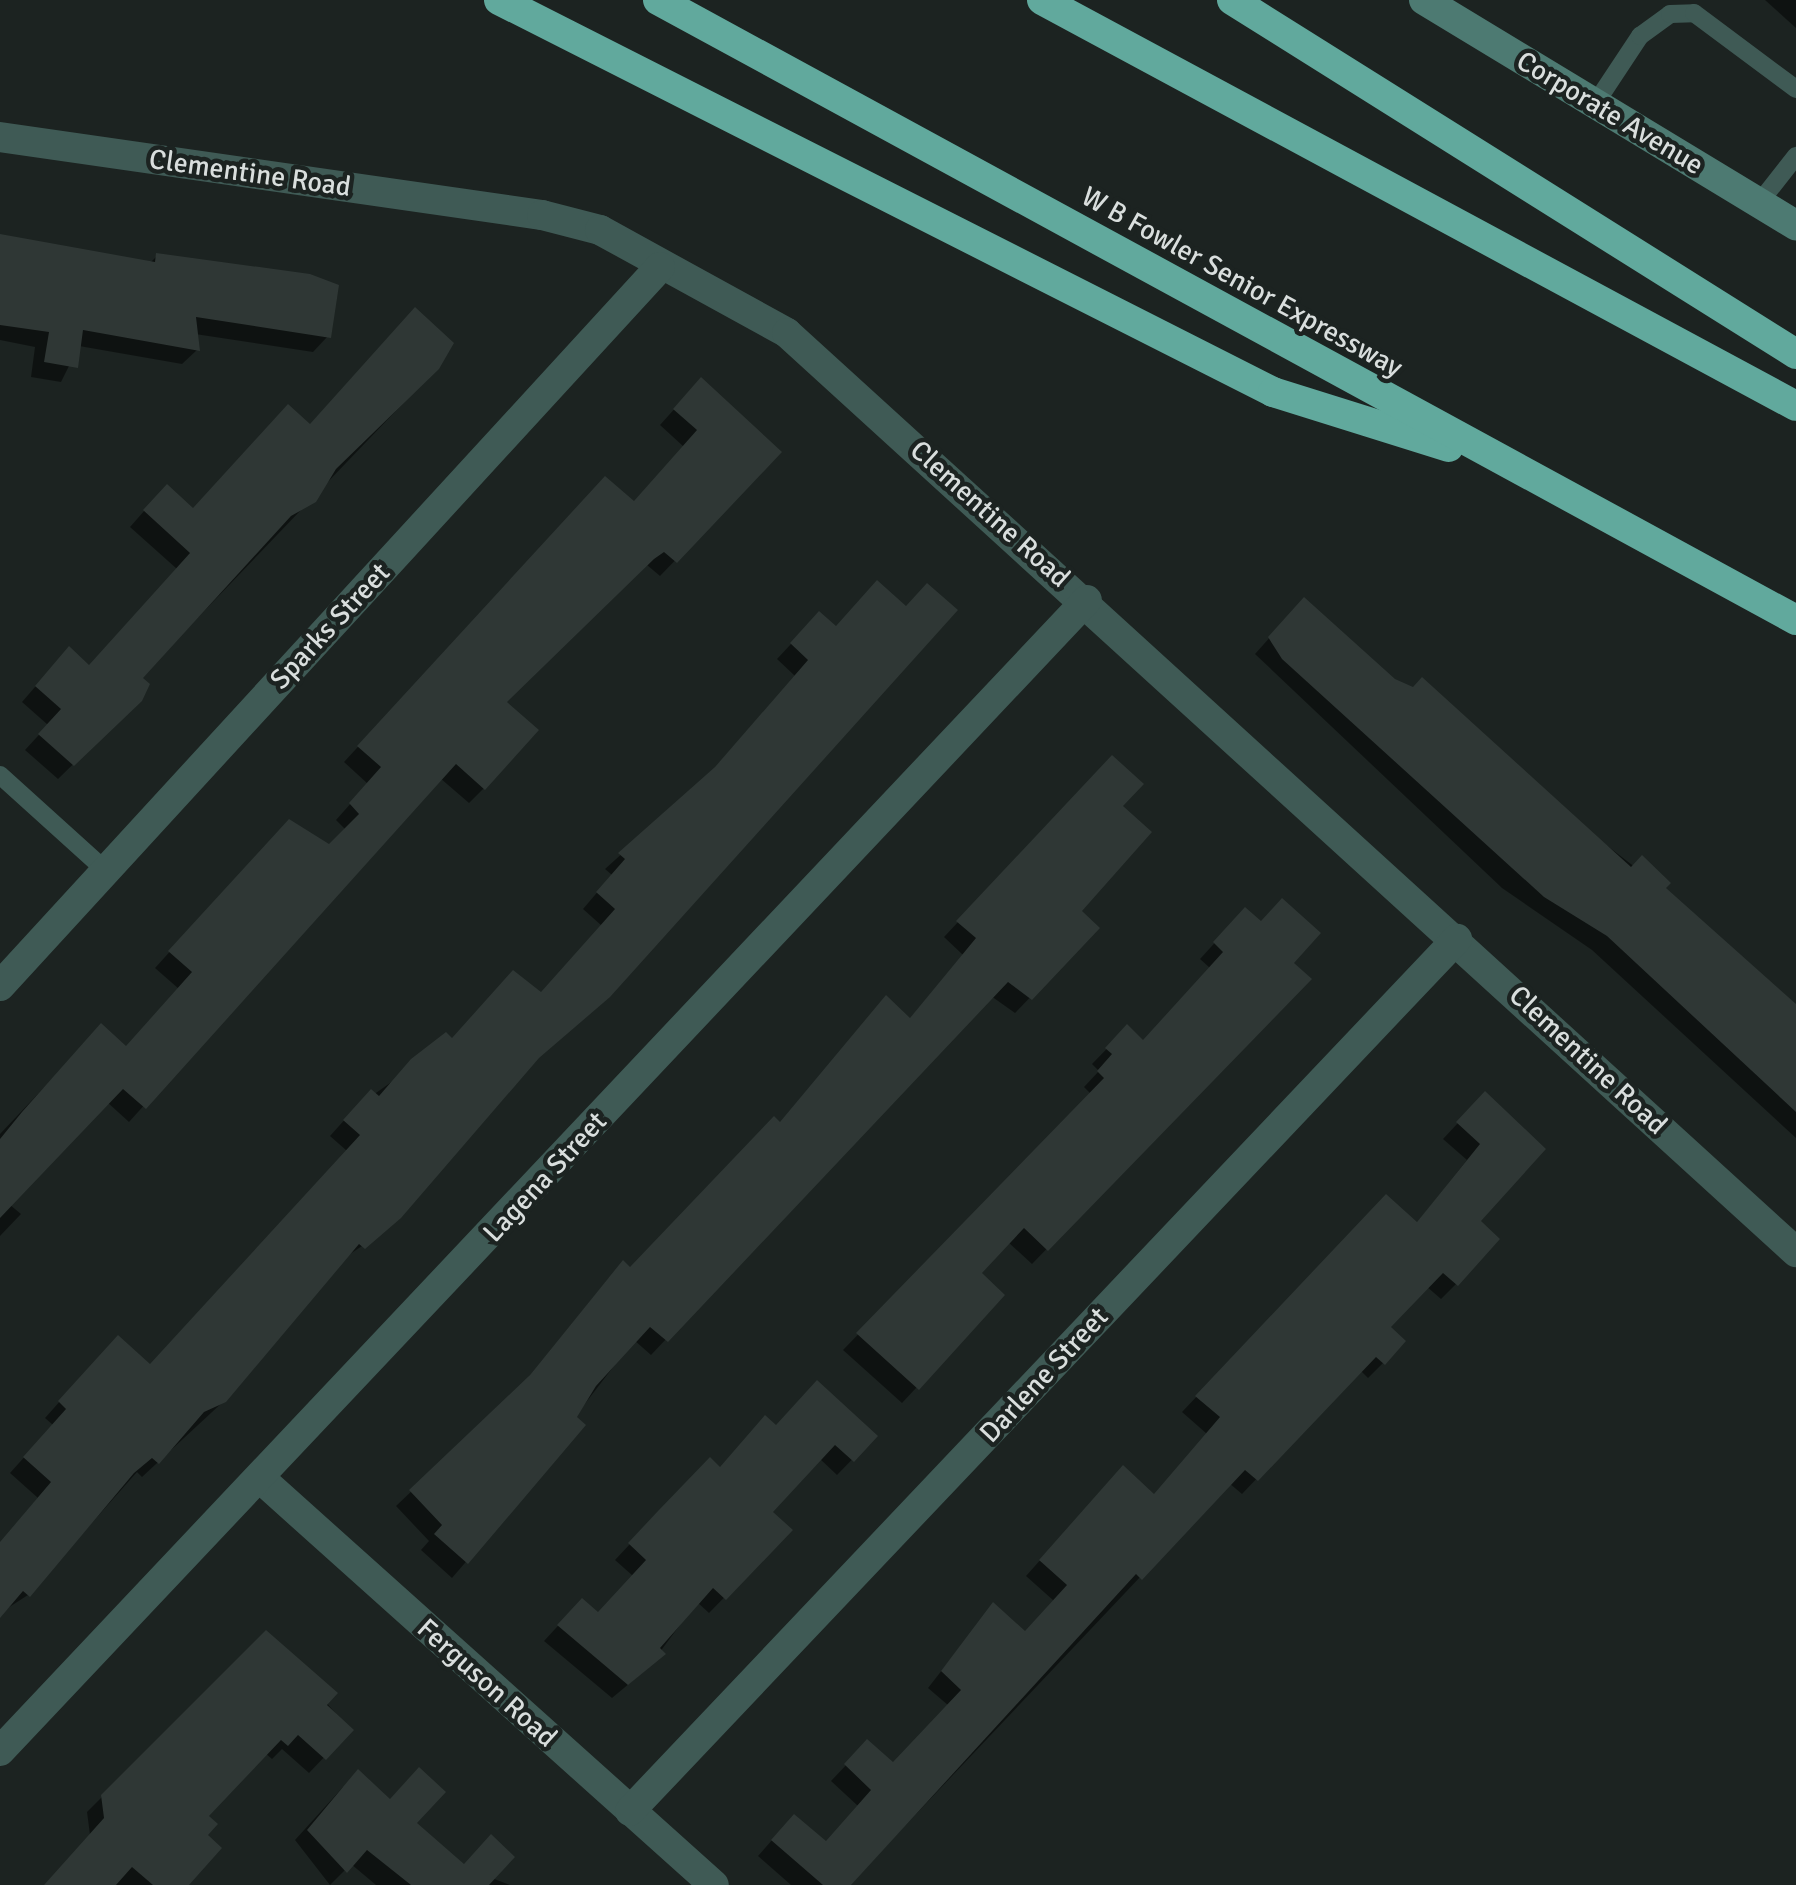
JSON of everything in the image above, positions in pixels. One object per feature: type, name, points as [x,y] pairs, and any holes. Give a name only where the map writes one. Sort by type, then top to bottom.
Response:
[{"type":"highway","points":[[499,0],[1273,392],[1516,468]]},
{"type":"highway","name":"W B Fowler Senior Expressway","points":[[658,0],[1796,620]]},
{"type":"highway","points":[[1042,0],[1796,406]]},
{"type":"highway","points":[[1232,0],[1796,354]]},
{"type":"street","name":"Corporate Avenue","points":[[1424,0],[1796,225]]},
{"type":"street","name":"Clementine Road","points":[[0,137],[542,215],[600,230],[660,267],[787,333],[1087,600],[1796,1252]]},
{"type":"street","name":"Sparks Street","points":[[0,986],[660,267]]},
{"type":"street","name":"Lagena Street","points":[[0,1751],[1087,600]]},
{"type":"street","name":"Darlene Street","points":[[630,1811],[1457,939]]},
{"type":"street","name":"Ferguson Road","points":[[261,1479],[714,1885]]},
{"type":"lane","points":[[1595,104],[1640,36],[1670,14],[1694,13],[1796,88]]},
{"type":"lane","points":[[1759,203],[1796,156]]},
{"type":"lane","points":[[0,775],[106,870]]},
{"type":"building","points":[[0,234],[155,262],[156,253],[310,274],[339,285],[331,338],[196,317],[200,351],[83,330],[78,368],[44,362],[49,332],[0,325]]},
{"type":"building","points":[[415,307],[454,343],[439,369],[336,469],[316,502],[291,516],[143,678],[150,684],[142,701],[74,766],[38,734],[61,709],[35,686],[69,646],[89,665],[190,553],[143,510],[167,484],[193,508],[288,404],[310,424]]},
{"type":"building","points":[[701,377],[782,452],[677,563],[664,552],[654,559],[507,702],[539,730],[485,790],[456,764],[146,1109],[123,1089],[0,1218],[0,1139],[22,1112],[101,1023],[126,1046],[192,972],[168,951],[289,819],[329,844],[359,814],[349,803],[381,767],[357,746],[605,476],[634,501],[697,430],[673,409]]},
{"type":"building","points":[[877,580],[906,606],[927,583],[958,610],[610,997],[539,1058],[401,1218],[365,1249],[359,1244],[226,1402],[204,1412],[159,1464],[152,1458],[134,1473],[30,1597],[23,1591],[0,1618],[0,1542],[51,1482],[23,1457],[66,1409],[58,1401],[118,1335],[150,1364],[360,1135],[343,1120],[371,1089],[379,1096],[411,1059],[446,1032],[452,1038],[513,970],[541,992],[615,909],[596,892],[625,859],[618,853],[715,767],[808,660],[790,643],[819,611],[836,626]]},
{"type":"building","points":[[1304,597],[1395,679],[1413,687],[1422,677],[1631,867],[1642,855],[1671,883],[1666,888],[1796,1004],[1796,1112],[1607,936],[1544,897],[1282,659],[1268,637]]},
{"type":"building","points":[[1112,755],[1144,784],[1123,806],[1152,832],[1082,911],[1100,928],[1032,1000],[1008,982],[668,1342],[650,1327],[596,1386],[577,1417],[586,1425],[468,1564],[434,1534],[442,1525],[409,1490],[530,1375],[623,1260],[630,1267],[774,1116],[780,1122],[886,995],[910,1018],[976,938],[956,921]]},
{"type":"building","points":[[1282,898],[1321,933],[1294,963],[1312,979],[1048,1251],[1024,1228],[982,1273],[1005,1295],[919,1390],[856,1333],[1104,1078],[1097,1071],[1112,1054],[1105,1048],[1127,1024],[1143,1040],[1223,952],[1213,942],[1245,907],[1261,921]]},
{"type":"building","points":[[1485,1091],[1546,1149],[1481,1221],[1500,1239],[1458,1286],[1443,1273],[1391,1327],[1406,1341],[1385,1365],[1376,1357],[1258,1481],[1245,1470],[1142,1580],[1136,1574],[851,1885],[823,1885],[771,1840],[794,1814],[826,1841],[871,1790],[844,1764],[867,1739],[893,1762],[961,1690],[941,1671],[993,1602],[1025,1631],[1067,1585],[1039,1560],[1123,1465],[1154,1494],[1220,1417],[1195,1396],[1386,1194],[1417,1222],[1480,1144],[1456,1122]]},
{"type":"building","points":[[817,1380],[878,1436],[854,1462],[835,1445],[773,1512],[793,1530],[726,1600],[713,1588],[660,1648],[666,1654],[628,1685],[557,1625],[582,1598],[598,1612],[646,1560],[628,1543],[658,1511],[710,1457],[720,1467],[765,1415],[776,1425]]},
{"type":"building","points":[[266,1630],[338,1693],[327,1705],[354,1730],[326,1760],[298,1735],[288,1746],[281,1740],[209,1816],[218,1824],[208,1835],[222,1848],[189,1885],[153,1885],[132,1867],[116,1885],[44,1885],[104,1818],[101,1795]]},
{"type":"building","points":[[419,1767],[446,1792],[417,1823],[464,1864],[491,1834],[515,1857],[489,1885],[411,1885],[367,1850],[347,1873],[307,1830],[358,1769],[390,1799]]}]
